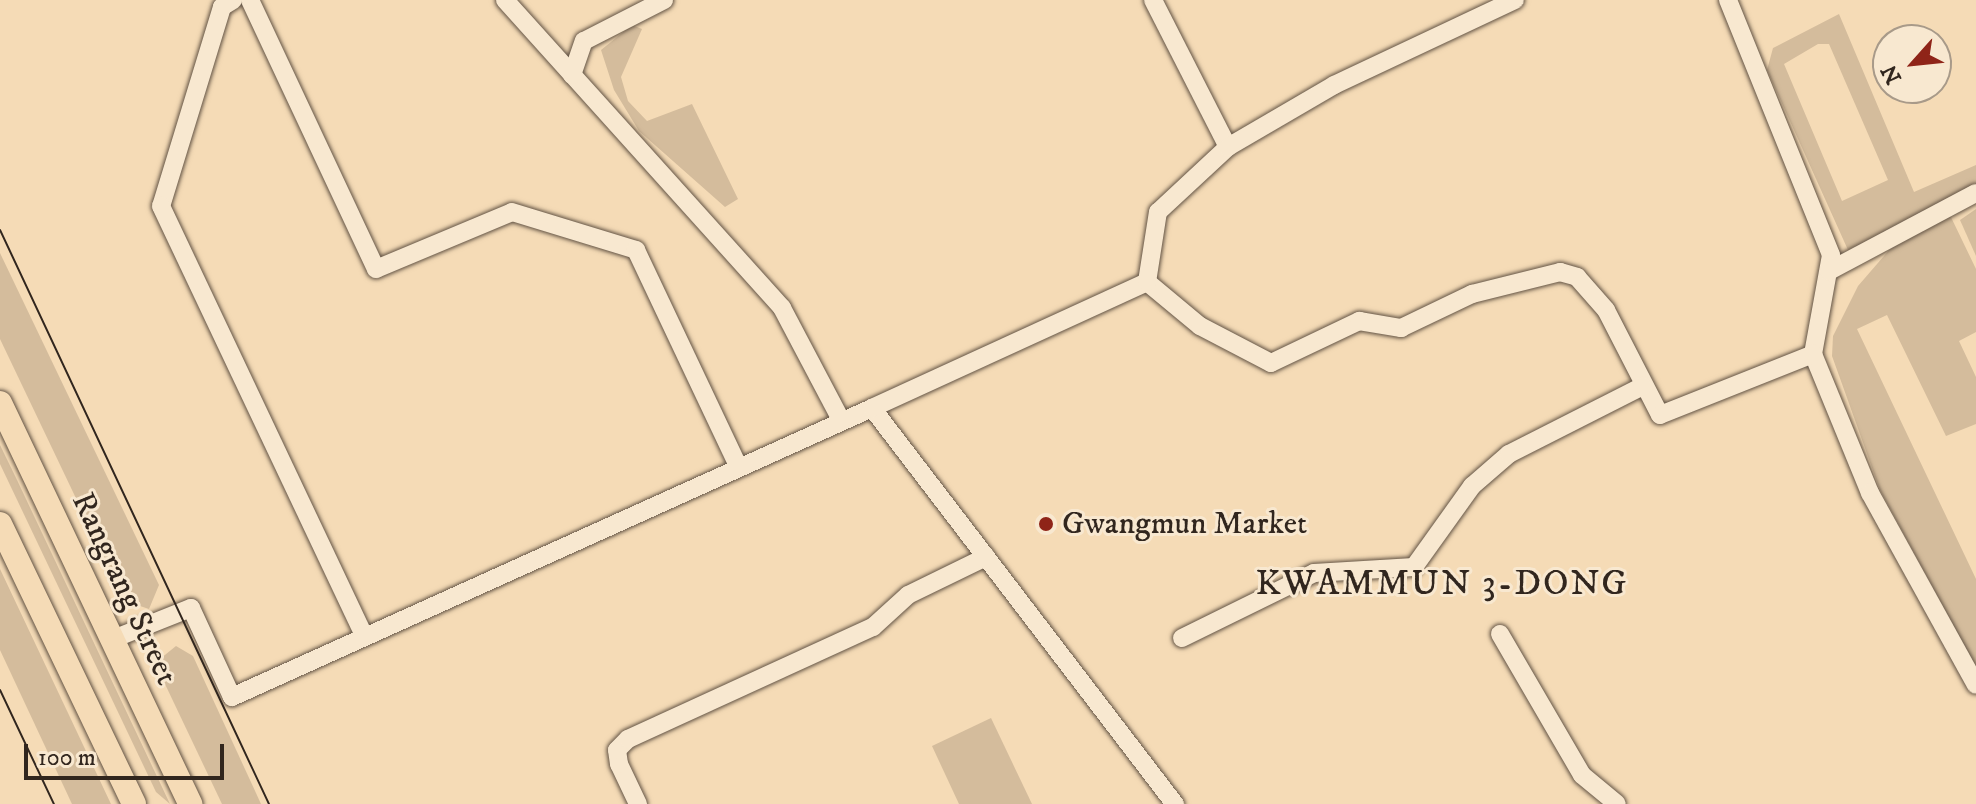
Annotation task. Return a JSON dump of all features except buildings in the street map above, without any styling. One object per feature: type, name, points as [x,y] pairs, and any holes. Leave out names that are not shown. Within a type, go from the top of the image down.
[{"type":"main road","name":"Rangrang Street","points":[[0,403],[190,804]]},
{"type":"main road","points":[[0,524],[134,804]]},
{"type":"street","points":[[233,0],[222,7],[161,206],[364,636]]},
{"type":"street","points":[[250,0],[376,269],[512,212],[636,250],[737,464]]},
{"type":"street","points":[[505,0],[782,308],[840,418]]},
{"type":"street","points":[[572,75],[584,41],[664,0]]},
{"type":"street","points":[[1153,0],[1228,147]]},
{"type":"street","points":[[1147,282],[1158,212],[1228,147],[1334,85],[1515,0]]},
{"type":"street","points":[[1728,0],[1812,196],[1829,271],[1813,354],[1870,493],[1976,685]]},
{"type":"street","points":[[1829,271],[1976,193]]},
{"type":"street","points":[[1147,282],[1200,326],[1271,363],[1359,321],[1401,328],[1472,294],[1560,272],[1577,277],[1606,310],[1660,415],[1813,354]]},
{"type":"street","points":[[113,639],[191,608],[232,697],[737,464],[840,418],[872,408],[1147,282]]},
{"type":"street","points":[[1182,638],[1314,573],[1414,567],[1472,486],[1509,454],[1643,386]]},
{"type":"street","points":[[872,408],[1175,804]]},
{"type":"street","points":[[638,804],[619,764],[617,750],[628,739],[873,627],[908,595],[986,557]]},
{"type":"street","points":[[1500,634],[1582,775],[1617,804]]},
{"type":"shaded area","points":[[1839,14],[1872,92],[1872,104],[1877,104],[1914,192],[1976,165],[1976,190],[1848,250],[1767,70],[1773,48]],"holes":[[[1818,44],[1829,44],[1888,180],[1842,201],[1784,64]]]},
{"type":"shaded area","points":[[632,25],[642,29],[621,77],[628,101],[647,121],[692,104],[738,199],[725,207],[639,131],[614,90],[601,50]]},
{"type":"shaded area","points":[[1976,209],[1976,256],[1960,220]]},
{"type":"shaded area","points":[[1949,213],[1976,269],[1976,332],[1959,341],[1976,377],[1976,424],[1946,436],[1887,315],[1857,329],[1976,579],[1976,667],[1880,490],[1832,356],[1833,336],[1858,286],[1890,249]]},
{"type":"shaded area","points":[[0,253],[159,585],[149,609],[125,601],[0,339]]},
{"type":"shaded area","points":[[0,445],[170,804],[156,792],[0,464]]},
{"type":"shaded area","points":[[0,569],[111,804],[72,804],[0,650]]},
{"type":"shaded area","points":[[176,646],[193,656],[261,804],[222,804],[155,663]]},
{"type":"shaded area","points":[[991,718],[1032,804],[959,804],[932,746]]},
{"type":"tram line","points":[[0,230],[269,804]]},
{"type":"tram line","points":[[0,690],[54,804]]},
{"type":"place","name":"Gwangmun Market","points":[[1046,524]]},
{"type":"district","name":"KWAMMUN 3-DONG","points":[[1442,584]]}]
